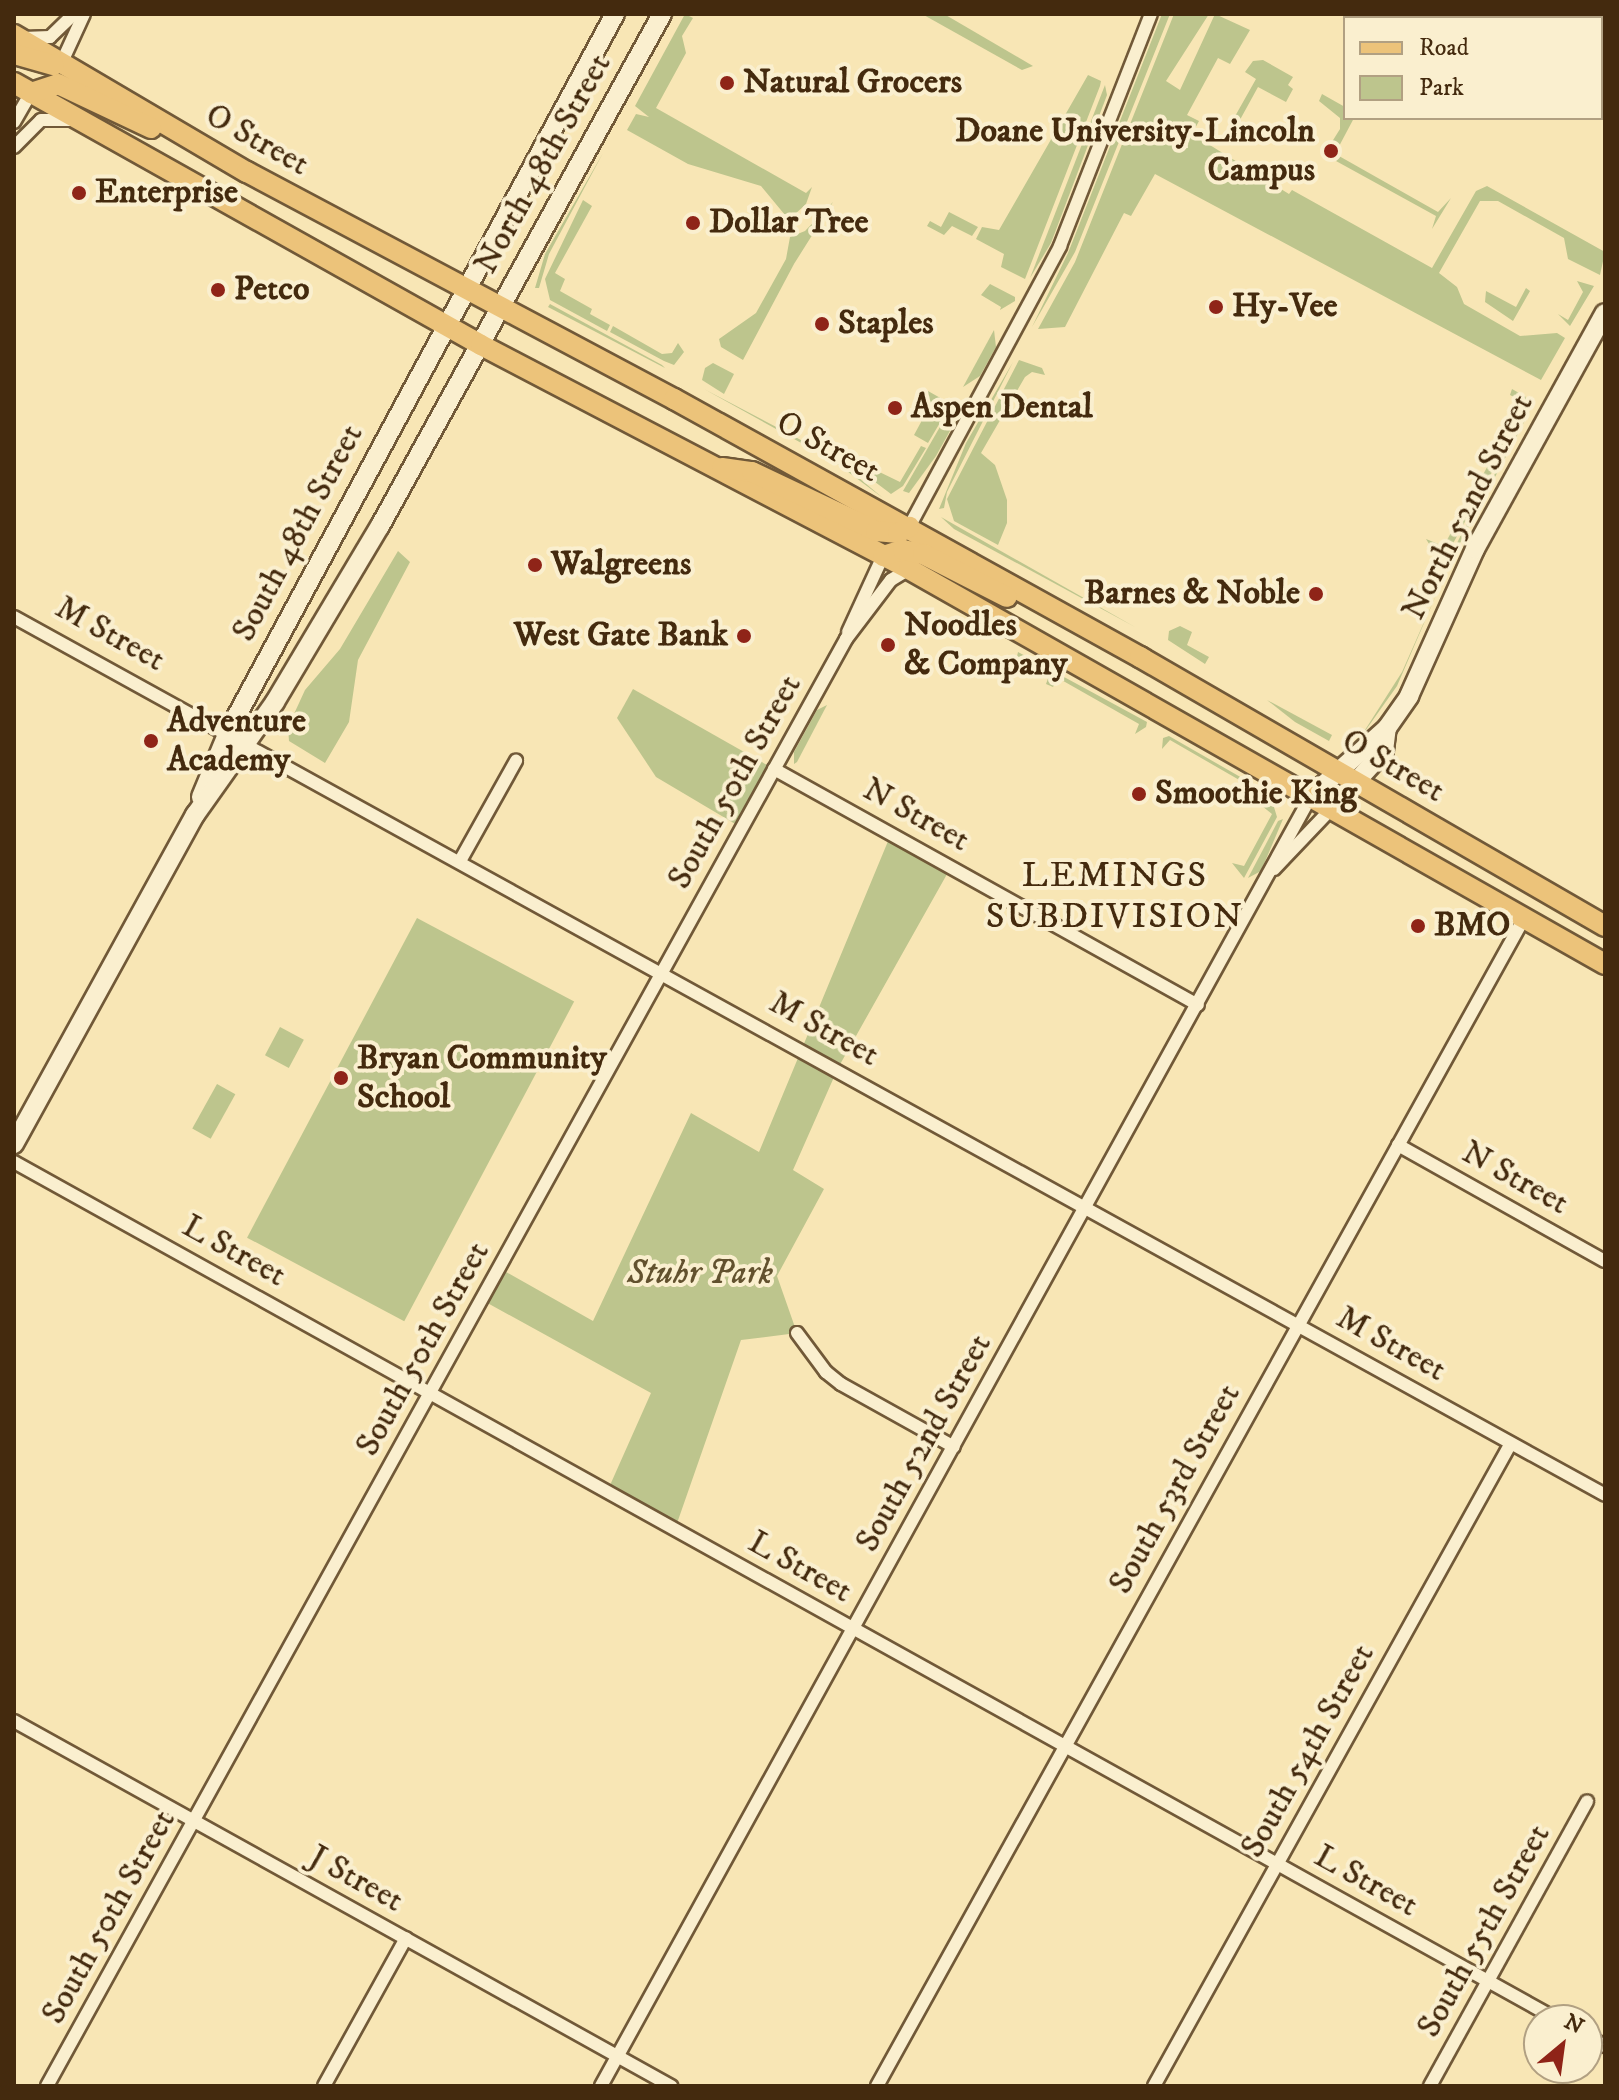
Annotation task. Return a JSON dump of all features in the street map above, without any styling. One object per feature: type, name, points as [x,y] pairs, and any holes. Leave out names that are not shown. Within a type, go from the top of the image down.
[{"type":"main road","name":"North 48th Street","points":[[466,286],[615,14]]},
{"type":"main road","name":"North 48th Street","points":[[481,345],[662,14]]},
{"type":"main road","name":"O Street","points":[[15,42],[61,64],[189,140],[466,286],[909,527],[1605,926]]},
{"type":"main road","points":[[22,88],[58,84],[128,120],[189,140]]},
{"type":"main road","name":"O Street","points":[[22,88],[481,345],[706,466],[909,569],[1605,964]]},
{"type":"main road","name":"South 48th Street","points":[[14,1144],[195,815],[228,732],[466,286]]},
{"type":"main road","name":"North 52nd Street","points":[[1311,796],[1384,751],[1387,728],[1418,680],[1475,549],[1605,313]]},
{"type":"main road","name":"South 48th Street","points":[[195,815],[248,743],[313,640],[481,345]]},
{"type":"main road","points":[[706,466],[752,472],[876,531],[898,533],[909,527]]},
{"type":"main road","points":[[883,556],[903,550],[923,554],[1021,604],[1080,623]]},
{"type":"main road","name":"North 52nd Street","points":[[1332,808],[1348,776]]},
{"type":"street","points":[[15,42],[50,37],[74,14]]},
{"type":"street","points":[[61,64],[84,14]]},
{"type":"street","points":[[909,527],[1060,246],[1151,14]]},
{"type":"street","points":[[14,122],[22,88]]},
{"type":"street","points":[[14,147],[41,120],[79,121]]},
{"type":"street","name":"South 50th Street","points":[[846,639],[856,607],[883,556]]},
{"type":"street","name":"South 50th Street","points":[[47,2086],[846,639],[891,580],[909,569]]},
{"type":"street","name":"M Street","points":[[14,617],[1087,1206],[1605,1495]]},
{"type":"street","points":[[460,861],[516,761]]},
{"type":"street","name":"N Street","points":[[774,769],[1198,1005]]},
{"type":"street","name":"South 52nd Street","points":[[601,2086],[1274,869],[1284,836],[1311,796]]},
{"type":"street","name":"South 52nd Street","points":[[1274,869],[1332,808]]},
{"type":"street","name":"South 53rd Street","points":[[877,2086],[1523,920]]},
{"type":"street","name":"N Street","points":[[1398,1145],[1605,1261]]},
{"type":"street","name":"L Street","points":[[14,1162],[1529,2004]]},
{"type":"street","points":[[797,1333],[841,1384],[954,1447]]},
{"type":"street","name":"South 54th Street","points":[[1154,2086],[1511,1443]]},
{"type":"street","name":"J Street","points":[[14,1721],[671,2086]]},
{"type":"street","name":"South 55th Street","points":[[1430,2086],[1587,1802]]},
{"type":"street","points":[[324,2086],[406,1938]]},
{"type":"green space","points":[[685,14],[693,18],[682,36],[686,53],[656,108],[806,193],[812,187],[806,204],[793,216],[785,215],[761,186],[688,164],[627,130],[636,114],[649,117],[635,106]]},
{"type":"green space","points":[[922,14],[944,14],[1033,66],[1022,70]]},
{"type":"green space","points":[[1162,14],[1170,14],[1075,252],[1032,327],[1068,253]]},
{"type":"green space","points":[[1174,14],[1209,14],[1166,81],[1180,90],[1215,14],[1250,30],[1230,64],[1218,58],[1187,115],[1199,121],[1192,134],[1289,194],[1292,190],[1432,268],[1476,191],[1487,186],[1605,252],[1600,275],[1568,259],[1564,238],[1498,201],[1480,201],[1439,273],[1457,287],[1464,304],[1520,336],[1557,333],[1565,338],[1541,380],[1155,174],[1131,216],[1124,213],[1065,327],[1038,329],[1075,262]]},
{"type":"green space","points":[[1263,60],[1293,77],[1288,85],[1293,89],[1286,102],[1258,87],[1230,138],[1225,134],[1256,79],[1245,72],[1253,61]]},
{"type":"green space","points":[[1088,75],[1101,81],[1100,86],[1025,279],[1001,267],[1004,254],[976,239],[982,227],[999,230]]},
{"type":"green space","points":[[1105,85],[1107,95],[1051,243],[1030,278]]},
{"type":"green space","points":[[1322,94],[1343,106],[1343,120],[1353,120],[1337,150],[1330,145],[1340,129],[1340,118],[1319,101]]},
{"type":"green space","points":[[603,153],[549,254],[539,288],[535,288],[545,254]]},
{"type":"green space","points":[[1339,156],[1438,212],[1451,198],[1432,229],[1436,216],[1336,161]]},
{"type":"green space","points":[[583,200],[592,206],[555,273],[565,279],[560,291],[592,309],[590,314],[610,325],[607,331],[550,300],[545,279]]},
{"type":"green space","points":[[833,202],[794,264],[743,360],[721,347],[719,339],[756,313],[786,259],[790,237],[805,231]]},
{"type":"green space","points":[[949,212],[978,227],[972,236],[952,226],[944,235],[927,226],[930,221],[941,227]]},
{"type":"green space","points":[[1577,281],[1594,286],[1570,326],[1558,314],[1568,320],[1583,292]]},
{"type":"green space","points":[[990,284],[1015,297],[1015,301],[1000,310],[1001,307],[981,295]]},
{"type":"green space","points":[[1526,288],[1530,291],[1513,321],[1485,302],[1486,291],[1516,307]]},
{"type":"green space","points":[[550,304],[662,365],[665,368],[548,307]]},
{"type":"green space","points":[[613,326],[662,354],[672,353],[678,343],[684,352],[674,365],[610,332]]},
{"type":"green space","points":[[994,330],[996,347],[980,376],[963,387]]},
{"type":"green space","points":[[1019,360],[1042,368],[1045,375],[1032,372],[1025,377],[981,453],[995,465],[1007,500],[1007,523],[998,545],[954,521],[947,499]]},
{"type":"green space","points":[[1013,362],[947,492],[944,508],[939,509],[966,443]]},
{"type":"green space","points":[[713,363],[734,374],[724,394],[702,380],[705,368]]},
{"type":"green space","points":[[704,389],[835,458],[883,498],[832,460]]},
{"type":"green space","points":[[1512,389],[1526,397],[1527,408],[1450,549],[1431,547],[1426,539],[1441,545],[1447,540],[1518,411],[1520,400],[1510,395]]},
{"type":"green space","points":[[928,391],[951,404],[928,443],[914,435],[927,411],[939,417],[942,411],[922,401]]},
{"type":"green space","points":[[952,406],[956,420],[936,456],[909,493],[903,491]]},
{"type":"green space","points":[[1531,409],[1459,545],[1452,553],[1465,527]]},
{"type":"green space","points":[[921,446],[926,448],[903,486],[891,494],[830,448],[900,482]]},
{"type":"green space","points":[[941,517],[1135,627],[954,529]]},
{"type":"green space","points":[[398,551],[410,562],[358,660],[349,722],[325,763],[289,741],[288,727],[305,690],[340,649]]},
{"type":"green space","points":[[1440,586],[1397,686],[1358,741],[1402,672]]},
{"type":"green space","points":[[1180,626],[1192,632],[1187,645],[1209,657],[1205,664],[1168,640],[1169,631]]},
{"type":"green space","points":[[1018,652],[1147,722],[1146,727],[1135,734],[1139,724],[1058,678],[1053,687],[1046,684],[1050,673],[1022,658],[1015,665]]},
{"type":"green space","points":[[633,689],[774,769],[742,828],[656,777],[617,718]]},
{"type":"green space","points":[[1267,700],[1332,735],[1329,741],[1295,722]]},
{"type":"green space","points":[[827,705],[794,764],[794,752],[817,710]]},
{"type":"green space","points":[[1169,736],[1270,794],[1277,817],[1244,878],[1232,863],[1244,866],[1272,814],[1262,806],[1267,796],[1170,740],[1162,749],[1163,738]]},
{"type":"green space","points":[[1283,819],[1261,871],[1248,878],[1278,821]]},
{"type":"green space","name":"Stuhr Park","points":[[891,834],[951,867],[838,1068],[793,1170],[824,1189],[777,1276],[797,1333],[741,1340],[675,1529],[607,1492],[651,1393],[482,1300],[499,1268],[593,1321],[691,1113],[759,1152]]},
{"type":"green space","points":[[417,918],[574,1002],[404,1321],[247,1238]]},
{"type":"green space","points":[[280,1027],[304,1040],[289,1068],[265,1055]]},
{"type":"green space","points":[[217,1084],[235,1094],[211,1139],[192,1129]]},
{"type":"place","name":"Natural Grocers","points":[[727,83]]},
{"type":"place","name":"Doane University-Lincoln Campus","points":[[1331,151]]},
{"type":"place","name":"Enterprise","points":[[79,193]]},
{"type":"place","name":"Dollar Tree","points":[[693,223]]},
{"type":"place","name":"Petco","points":[[218,290]]},
{"type":"place","name":"Hy-Vee","points":[[1216,307]]},
{"type":"place","name":"Staples","points":[[822,324]]},
{"type":"place","name":"Aspen Dental","points":[[895,408]]},
{"type":"place","name":"Walgreens","points":[[535,565]]},
{"type":"place","name":"Barnes & Noble","points":[[1316,594]]},
{"type":"place","name":"West Gate Bank","points":[[744,636]]},
{"type":"place","name":"Noodles & Company","points":[[888,645]]},
{"type":"place","name":"Adventure Academy","points":[[151,741]]},
{"type":"place","name":"Smoothie King","points":[[1139,794]]},
{"type":"place","name":"BMO","points":[[1418,926]]},
{"type":"place","name":"Bryan Community School","points":[[341,1078]]},
{"type":"district","name":"LEMINGS SUBDIVISION","points":[[1115,896]]}]
